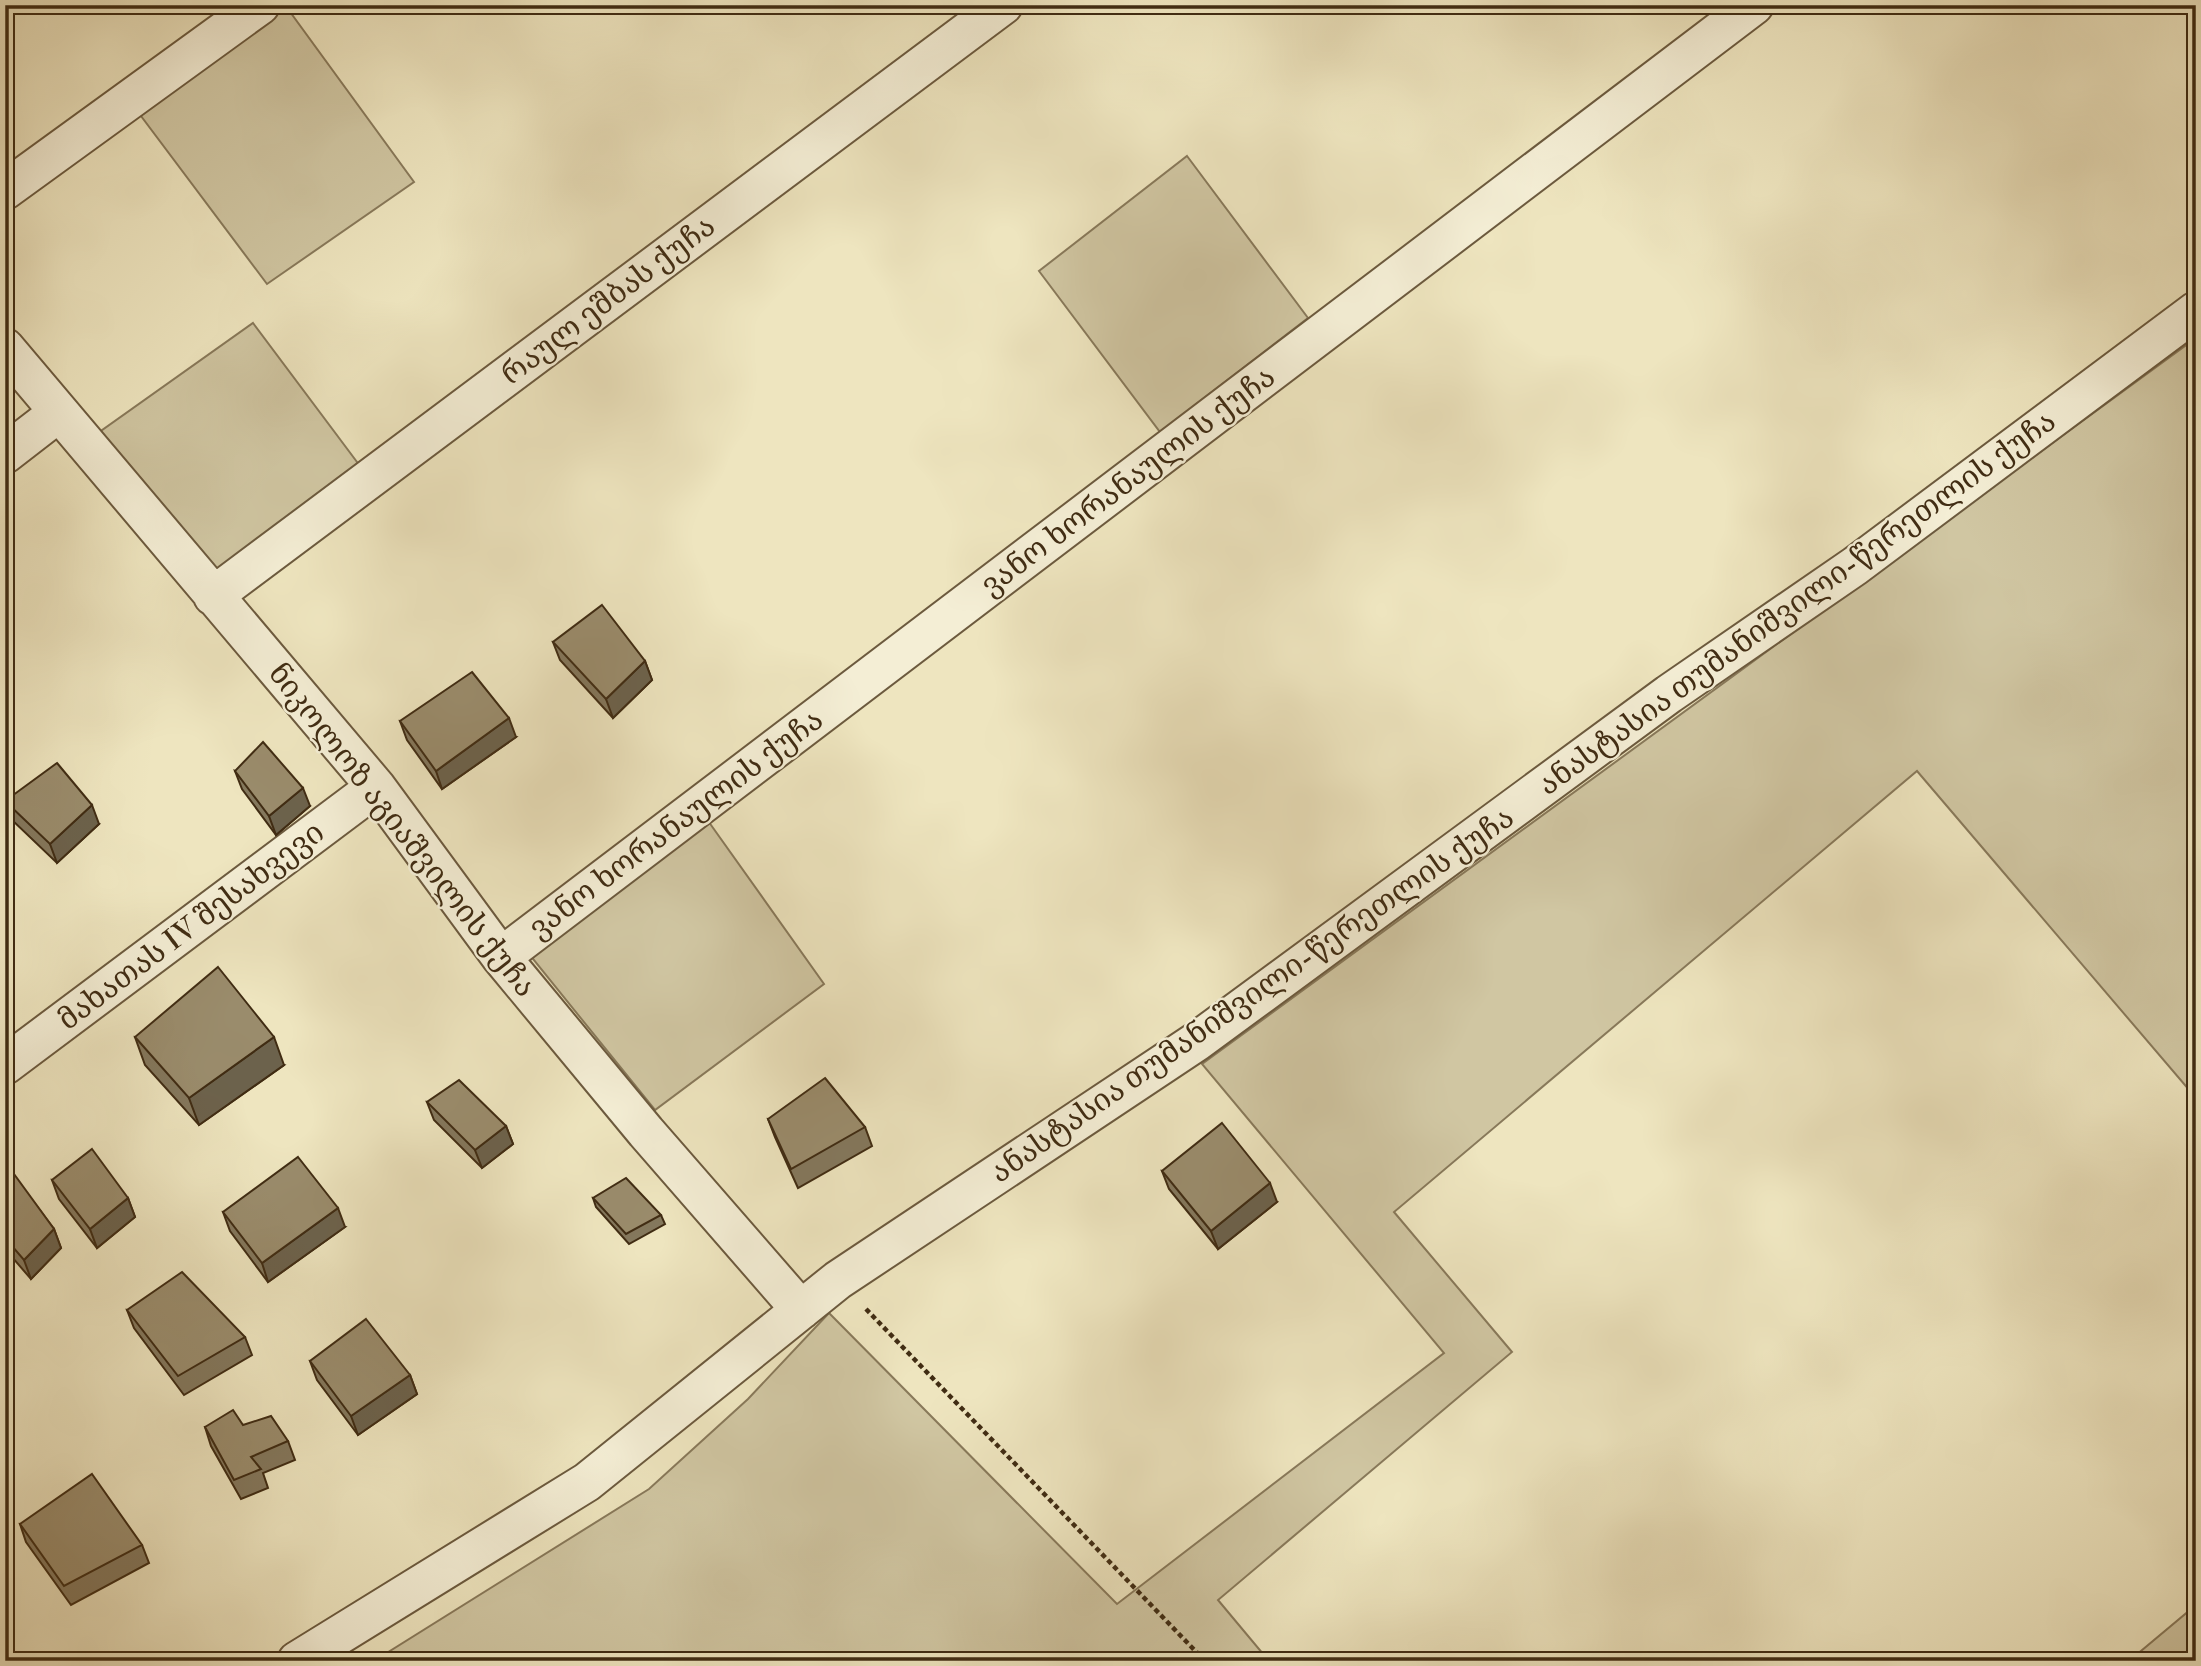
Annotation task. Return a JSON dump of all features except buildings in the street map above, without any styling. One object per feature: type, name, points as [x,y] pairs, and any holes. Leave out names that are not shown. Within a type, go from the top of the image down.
[{"type":"street","points":[[5,190],[260,5]]},
{"type":"street","name":"რაულ ეშბას ქუჩა","points":[[213,596],[1003,5]]},
{"type":"street","name":"ვანო ხორანაულის ქუჩა","points":[[501,957],[1754,5]]},
{"type":"street","name":"ანასტასია თუმანიშვილი-წერეთლის ქუჩა","points":[[297,1661],[587,1482],[838,1280],[1196,1042],[1669,694],[1855,566],[2196,311]]},
{"type":"street","name":"ნიკოლოზ აგიაშვილის ქუჩა","points":[[5,348],[376,787],[501,957],[646,1132],[801,1310]]},
{"type":"street","points":[[5,454],[58,412]]},
{"type":"street","name":"მახათას IV შესახვევი","points":[[5,1065],[376,787]]},
{"type":"path","points":[[838,1280],[1205,1661]]},
{"type":"shaded area","points":[[281,5],[285,5],[414,182],[267,284],[135,108]]},
{"type":"shaded area","points":[[1187,156],[1308,318],[1160,432],[1039,271]]},
{"type":"shaded area","points":[[253,323],[360,466],[211,579],[91,438]]},
{"type":"shaded area","points":[[2196,338],[2196,1098],[1917,771],[1394,1212],[1512,1352],[1218,1600],[1269,1661],[374,1661],[649,1489],[748,1399],[829,1313],[1117,1604],[1444,1353],[1202,1064]]},
{"type":"shaded area","points":[[706,818],[824,984],[655,1110],[529,954]]},
{"type":"shaded area","points":[[2196,1605],[2196,1661],[2129,1661]]}]
